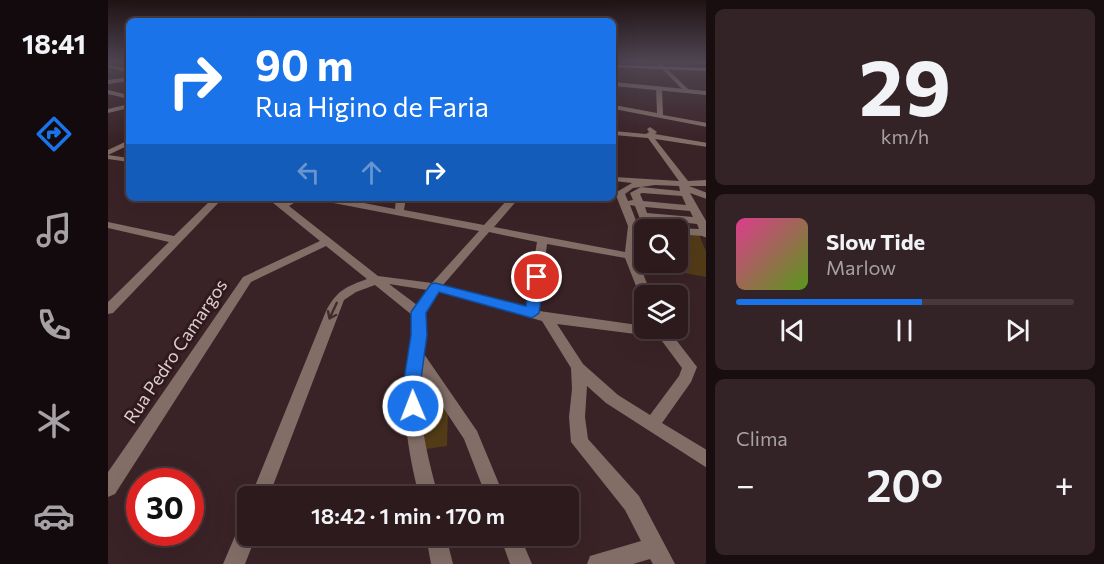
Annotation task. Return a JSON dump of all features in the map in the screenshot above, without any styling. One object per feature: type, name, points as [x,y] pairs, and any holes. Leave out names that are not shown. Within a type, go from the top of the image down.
[{"type":"street","points":[[651,87],[706,93]]},
{"type":"street","points":[[683,87],[687,91]]},
{"type":"street","points":[[659,88],[660,116]]},
{"type":"street","points":[[108,92],[126,96]]},
{"type":"street","points":[[108,111],[126,107]]},
{"type":"street","points":[[616,107],[706,125]]},
{"type":"street","points":[[616,115],[706,125]]},
{"type":"street","points":[[650,132],[705,227]]},
{"type":"street","points":[[616,133],[650,132],[706,145]]},
{"type":"street","points":[[108,153],[126,144]]},
{"type":"street","points":[[108,160],[126,161]]},
{"type":"street","points":[[616,179],[684,188],[706,196]]},
{"type":"street","points":[[642,285],[630,256],[633,226],[620,193],[623,189],[654,183]]},
{"type":"street","points":[[645,219],[635,193],[641,190],[684,188],[706,183]]},
{"type":"street","points":[[108,310],[215,201]]},
{"type":"street","points":[[276,201],[326,242],[379,279],[418,312],[420,322],[412,398],[417,445],[426,486]]},
{"type":"street","points":[[282,206],[291,201]]},
{"type":"street","points":[[338,201],[630,256]]},
{"type":"street","points":[[399,213],[401,201]]},
{"type":"street","points":[[418,312],[435,287],[511,201]]},
{"type":"street","points":[[624,202],[694,208]]},
{"type":"street","points":[[643,215],[674,218],[705,227]]},
{"type":"street","points":[[108,225],[176,240]]},
{"type":"street","points":[[688,230],[705,227]]},
{"type":"street","points":[[543,241],[539,316],[578,368],[612,399],[706,460]]},
{"type":"street","name":"Rua Pedro Camargos","points":[[108,488],[247,280],[326,242]]},
{"type":"street","points":[[264,486],[332,311],[339,298],[352,289],[379,279],[435,287],[539,316],[634,328]]},
{"type":"street","points":[[652,424],[686,378],[690,367],[682,354],[668,339]]},
{"type":"street","points":[[416,354],[471,436],[491,486]]},
{"type":"street","points":[[578,368],[580,389],[577,417],[580,442],[632,503],[659,556],[598,564]]},
{"type":"street","points":[[234,564],[241,546]]},
{"type":"street","points":[[438,546],[442,564]]},
{"type":"street","points":[[514,546],[521,564]]},
{"type":"shaded area","points":[[688,234],[699,235],[706,251],[706,277],[685,273],[688,273]]},
{"type":"shaded area","points":[[414,370],[428,374],[448,411],[447,446],[419,450]]},
{"type":"route","points":[[413,406],[412,386],[420,322],[418,312],[435,287],[532,313],[537,277]]}]
